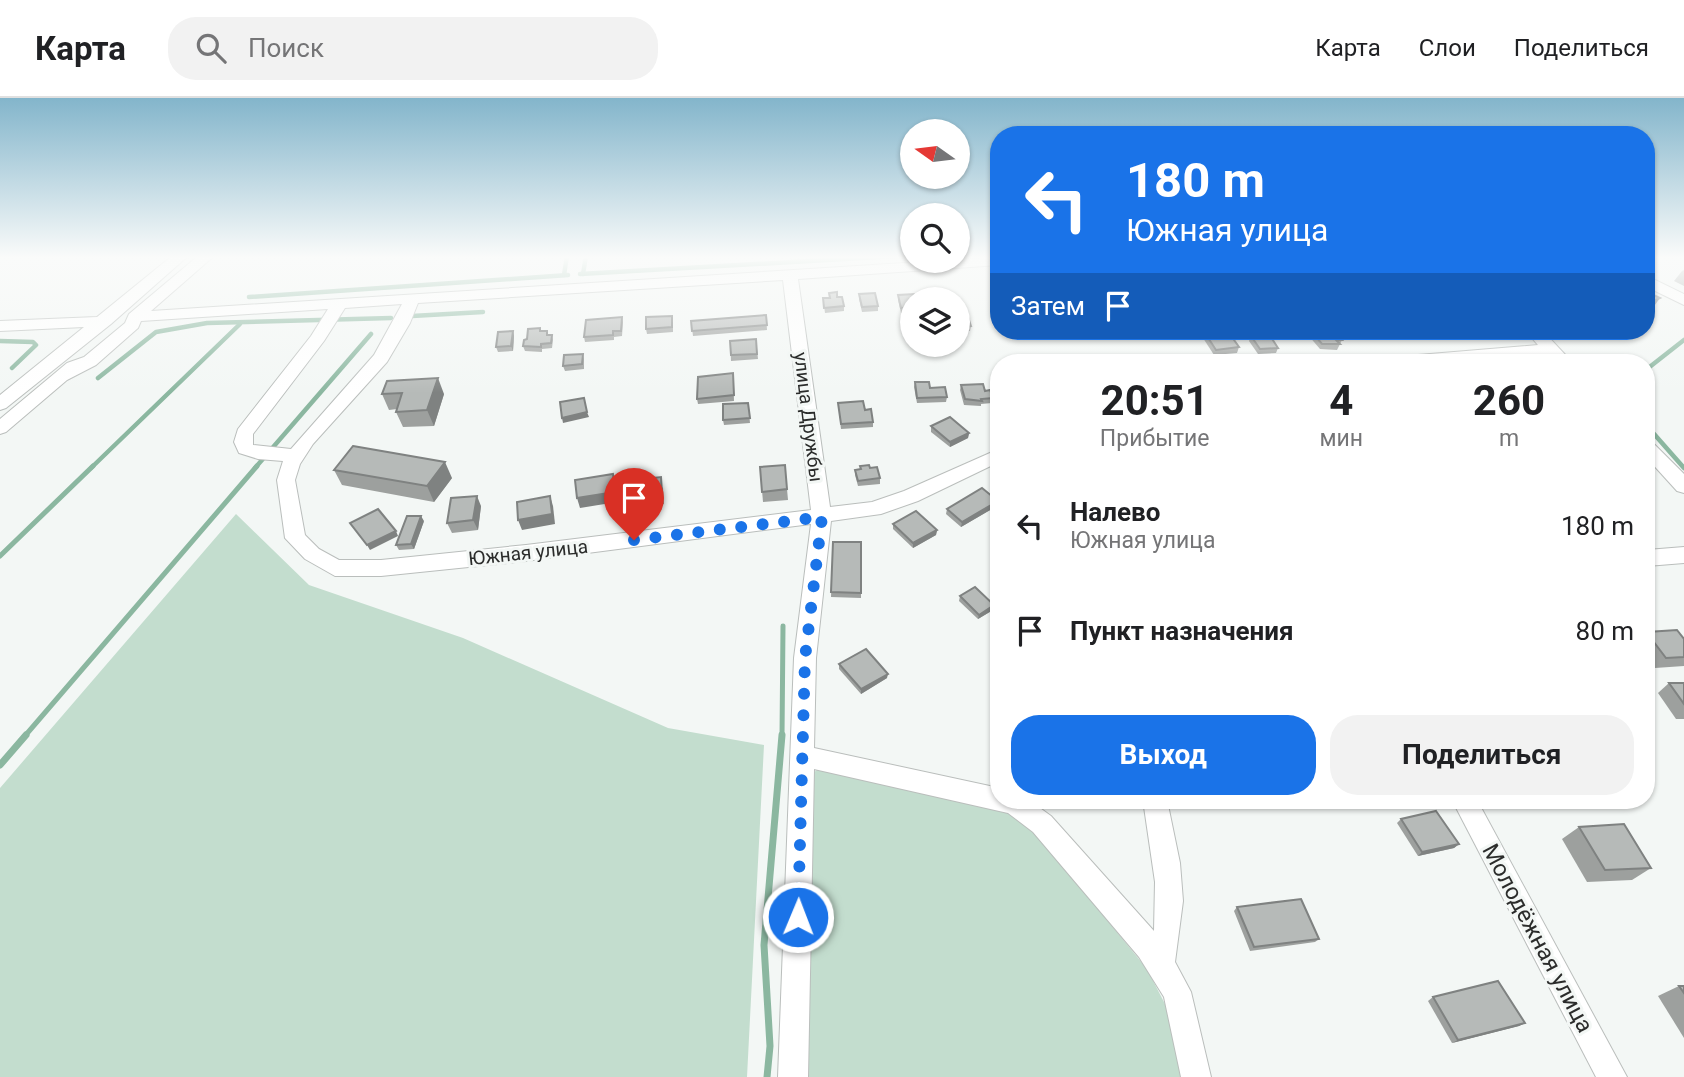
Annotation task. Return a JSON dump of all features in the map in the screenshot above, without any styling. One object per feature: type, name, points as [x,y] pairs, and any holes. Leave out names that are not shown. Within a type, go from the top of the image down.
[{"type":"street","points":[[0,429],[152,302]]},
{"type":"street","points":[[0,326],[102,320],[127,322],[357,302]]},
{"type":"street","points":[[341,303],[318,338],[244,433],[243,442],[246,449],[258,453],[296,456],[387,349],[412,302]]},
{"type":"street","name":"улица Дружбы","points":[[789,302],[822,517],[805,658],[793,1077]]},
{"type":"street","points":[[0,404],[123,303],[127,322]]},
{"type":"street","points":[[1543,340],[1557,354]]},
{"type":"street","points":[[1491,354],[1552,349]]},
{"type":"street","name":"Южная улица","points":[[296,456],[286,480],[295,538],[312,554],[335,568],[381,568],[874,509],[911,496],[990,459]]},
{"type":"street","points":[[1655,460],[1684,486]]},
{"type":"street","points":[[1655,557],[1684,555]]},
{"type":"street","points":[[802,756],[990,797]]},
{"type":"street","points":[[1022,809],[1042,824],[1149,947],[1177,992],[1196,1077]]},
{"type":"street","points":[[1156,809],[1171,893],[1171,920],[1160,965]]},
{"type":"street","name":"Молодёжная улица","points":[[1469,809],[1612,1077]]},
{"type":"green space","points":[[236,514],[309,585],[463,638],[668,728],[764,745],[747,1077],[0,1077],[0,788]]},
{"type":"green space","points":[[817,770],[930,788],[987,804],[990,809],[1000,809],[1012,814],[1032,828],[1147,969],[1166,1006],[1185,1077],[801,1077],[810,775]]},
{"type":"building","points":[[823,302],[843,302],[844,306],[824,308]]},
{"type":"building","points":[[861,302],[877,302],[878,306],[862,307]]},
{"type":"building","points":[[766,315],[767,325],[692,331],[691,321]]},
{"type":"building","points":[[672,316],[672,327],[646,329],[646,317]]},
{"type":"building","points":[[622,317],[621,331],[613,331],[613,335],[584,337],[586,320]]},
{"type":"building","points":[[540,328],[540,331],[547,331],[547,335],[552,335],[551,343],[541,344],[541,347],[523,346],[528,329]]},
{"type":"building","points":[[513,331],[511,346],[496,347],[498,332]]},
{"type":"building","points":[[756,339],[757,354],[731,355],[730,341]]},
{"type":"building","points":[[1210,340],[1234,340],[1239,347],[1216,350]]},
{"type":"building","points":[[1254,340],[1273,340],[1278,348],[1260,349]]},
{"type":"building","points":[[1319,340],[1336,340],[1340,344],[1322,344]]},
{"type":"building","points":[[583,354],[582,364],[563,366],[564,355]]},
{"type":"building","points":[[733,373],[734,395],[697,399],[698,377]]},
{"type":"building","points":[[438,378],[427,410],[396,412],[402,393],[382,394],[387,381]]},
{"type":"building","points":[[915,382],[929,382],[930,388],[945,387],[947,397],[917,398]]},
{"type":"building","points":[[983,384],[985,391],[990,390],[990,398],[981,399],[982,401],[965,399],[961,385]]},
{"type":"building","points":[[584,398],[587,412],[562,418],[560,402]]},
{"type":"building","points":[[863,401],[865,410],[871,409],[873,422],[841,424],[838,403]]},
{"type":"building","points":[[748,403],[750,418],[723,420],[723,404]]},
{"type":"building","points":[[950,417],[969,433],[950,442],[931,426]]},
{"type":"building","points":[[353,446],[445,462],[427,486],[334,470]]},
{"type":"building","points":[[785,465],[787,489],[762,492],[760,467]]},
{"type":"building","points":[[869,465],[870,468],[877,467],[880,478],[858,481],[855,470]]},
{"type":"building","points":[[613,474],[615,492],[577,498],[575,480]]},
{"type":"building","points":[[661,477],[662,493],[654,495],[654,498],[635,500],[634,478]]},
{"type":"building","points":[[982,488],[990,494],[990,506],[962,522],[947,509]]},
{"type":"building","points":[[477,496],[473,520],[447,523],[451,498]]},
{"type":"building","points":[[550,496],[552,514],[518,520],[517,502]]},
{"type":"building","points":[[378,509],[396,531],[367,545],[350,523]]},
{"type":"building","points":[[916,511],[937,530],[913,543],[893,524]]},
{"type":"building","points":[[407,516],[421,516],[411,544],[396,545]]},
{"type":"building","points":[[833,542],[861,542],[861,593],[831,592]]},
{"type":"building","points":[[975,587],[990,601],[990,608],[979,615],[960,596]]},
{"type":"building","points":[[1677,630],[1684,639],[1684,657],[1666,658],[1655,644],[1655,631]]},
{"type":"building","points":[[866,649],[888,674],[861,689],[839,664]]},
{"type":"building","points":[[1669,683],[1684,683],[1684,704]]},
{"type":"building","points":[[1436,811],[1459,844],[1422,852],[1401,819]]},
{"type":"building","points":[[1624,824],[1651,868],[1605,870],[1579,827]]},
{"type":"building","points":[[1301,899],[1319,939],[1254,947],[1237,907]]},
{"type":"building","points":[[1498,981],[1525,1023],[1458,1040],[1433,997]]},
{"type":"waterway","points":[[412,316],[483,312]]},
{"type":"waterway","points":[[98,378],[156,332],[207,323],[391,318]]},
{"type":"waterway","points":[[91,468],[240,324]]},
{"type":"waterway","points":[[255,468],[371,334]]},
{"type":"waterway","points":[[1655,363],[1684,340]]},
{"type":"waterway","points":[[0,341],[33,342],[36,345],[12,368]]},
{"type":"waterway","points":[[1655,435],[1684,468]]},
{"type":"waterway","points":[[0,556],[93,466]]},
{"type":"waterway","points":[[24,737],[257,466]]},
{"type":"waterway","points":[[782,737],[783,626]]},
{"type":"waterway","points":[[0,765],[26,735]]},
{"type":"waterway","points":[[767,1077],[770,1046],[764,945],[782,735]]},
{"type":"route","points":[[634,540],[822,517],[805,658],[798,917]]}]
